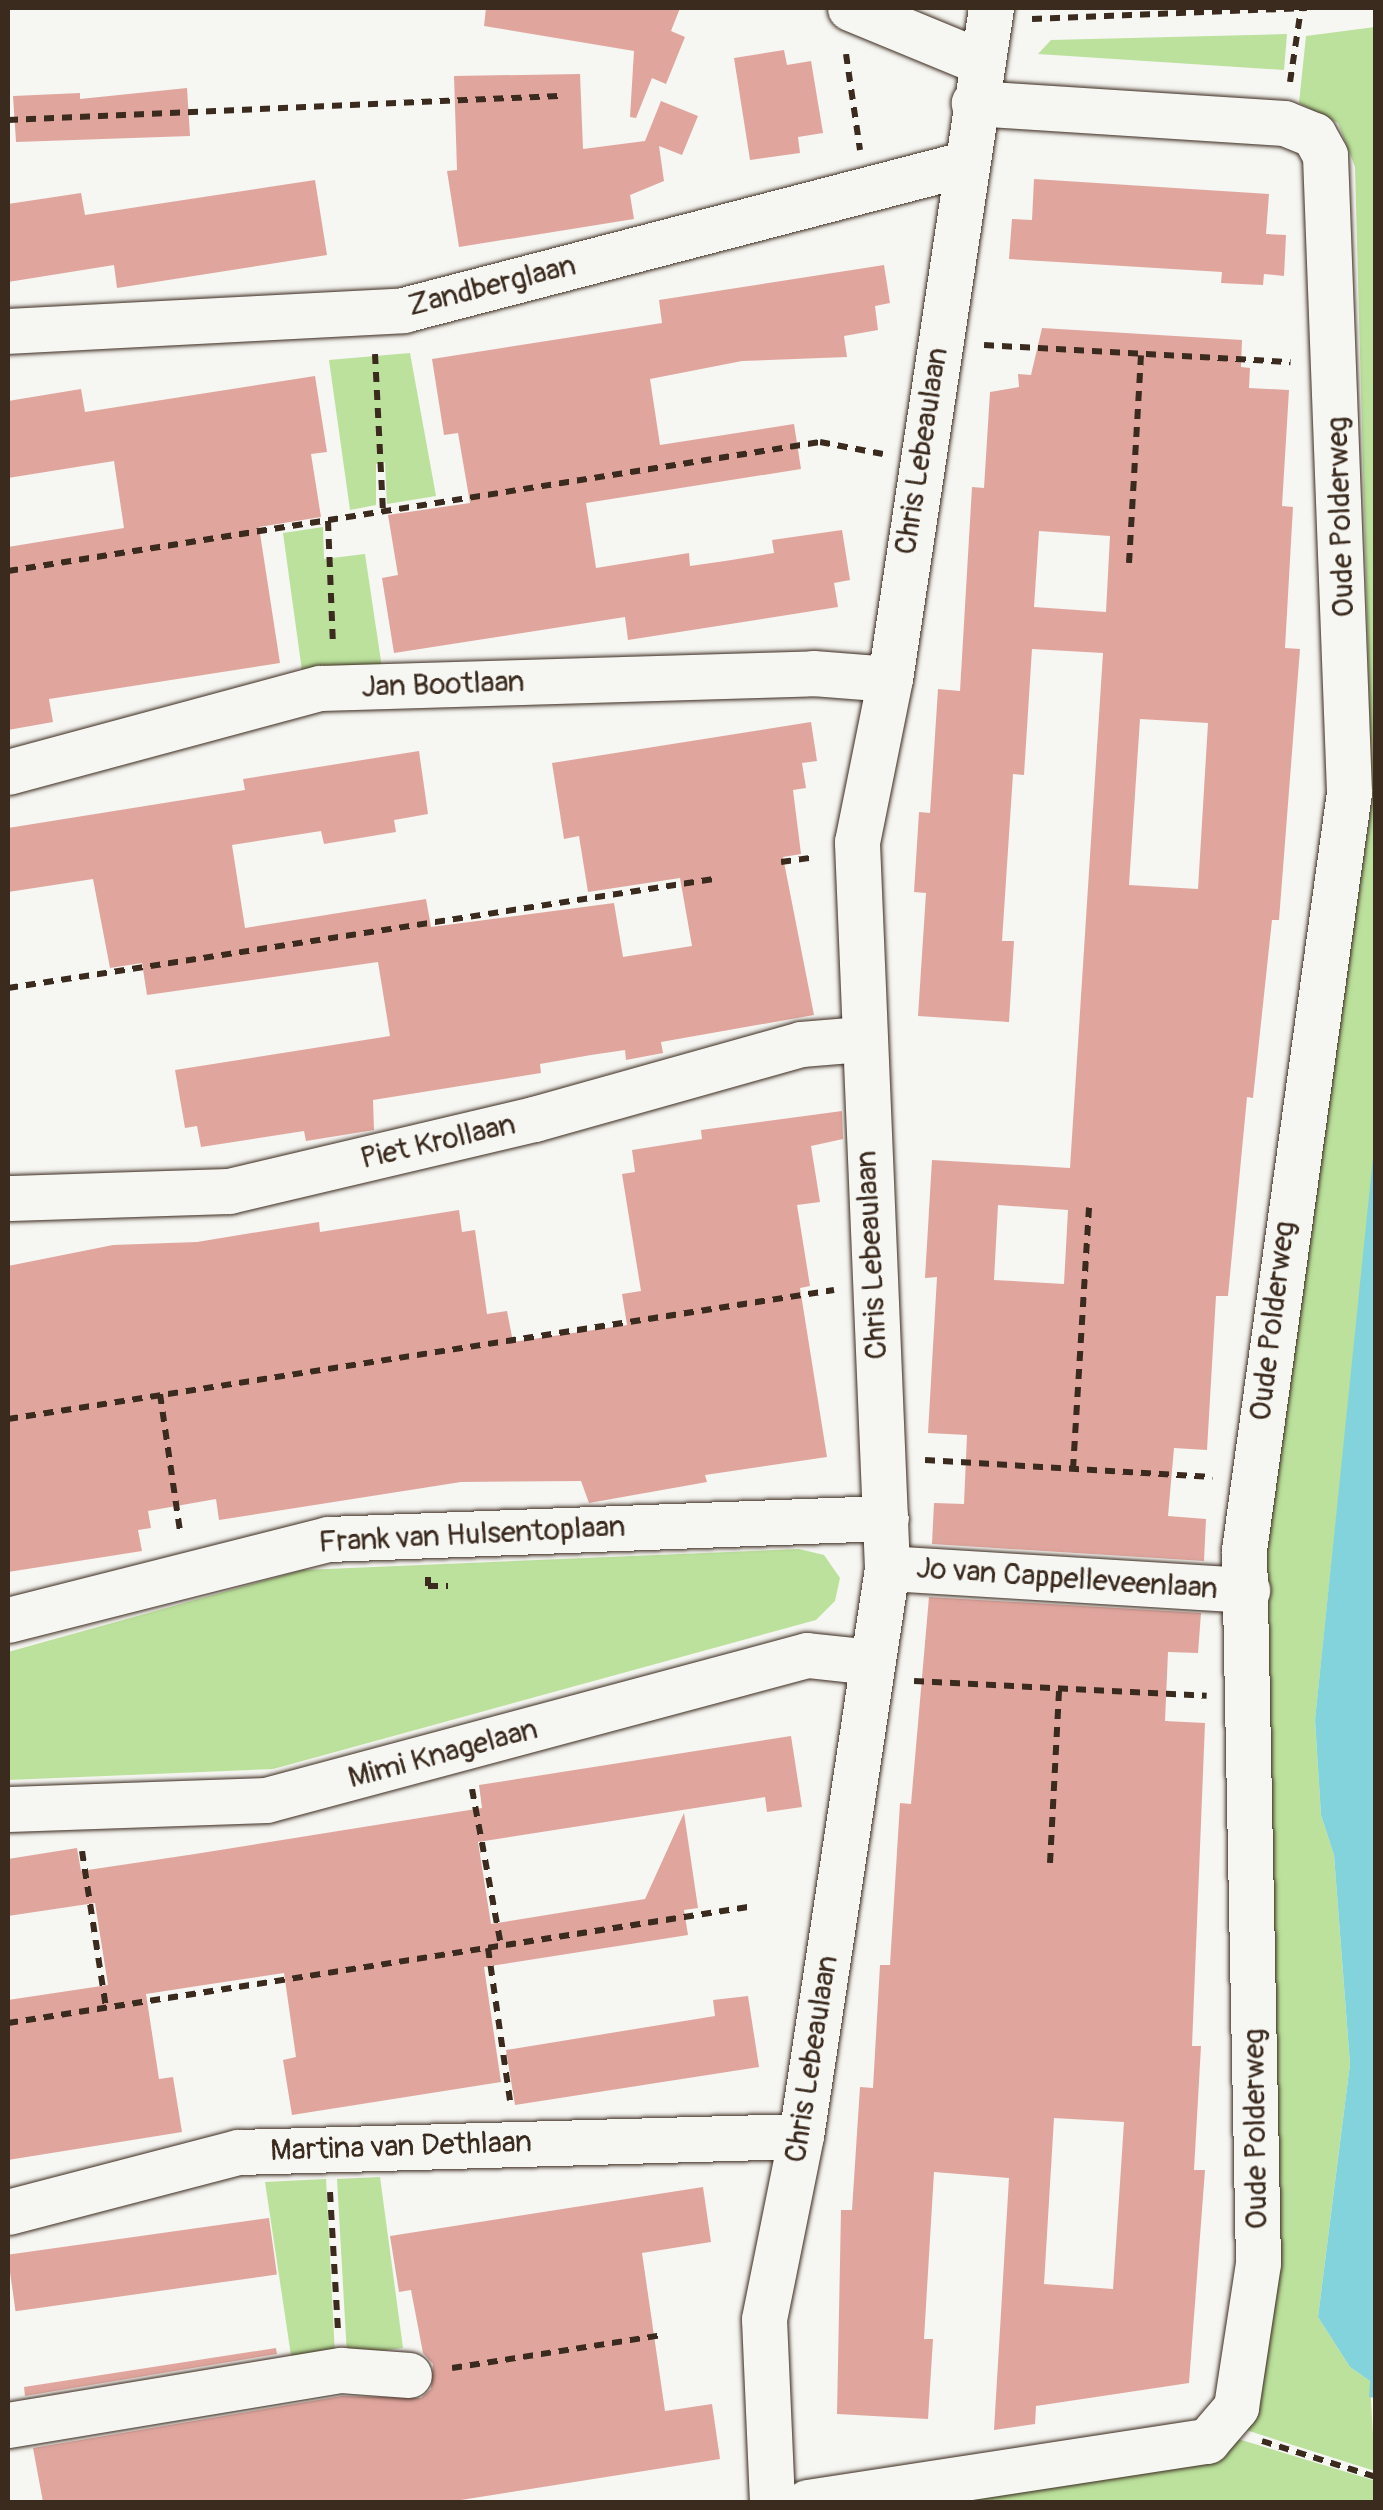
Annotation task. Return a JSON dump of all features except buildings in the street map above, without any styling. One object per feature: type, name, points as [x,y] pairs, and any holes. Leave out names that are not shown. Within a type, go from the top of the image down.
[{"type":"street","points":[[847,25],[984,48],[1284,123]]},
{"type":"street","name":"Chris Lebeaulaan","points":[[772,2502],[764,2320],[801,2136],[887,1568],[862,1038],[857,842],[890,678],[918,460],[984,48]]},
{"type":"street","name":"Oude Polderweg","points":[[1226,2420],[1247,2354],[1258,2263],[1247,1590],[1253,1480],[1349,792],[1337,364],[1325,155],[1314,135],[1284,123]]},
{"type":"street","name":"Zandberglaan","points":[[8,331],[373,315],[964,164]]},
{"type":"street","name":"Jan Bootlaan","points":[[8,772],[335,688],[813,673],[890,678]]},
{"type":"street","name":"Piet Krollaan","points":[[8,1198],[230,1190],[534,1119],[801,1044],[862,1038]]},
{"type":"street","name":"Frank van Hulsentoplaan","points":[[8,1620],[186,1570],[328,1538],[886,1518]]},
{"type":"street","name":"Jo van Cappelleveenlaan","points":[[887,1568],[1247,1590]]},
{"type":"street","name":"Mimi Knagelaan","points":[[8,1809],[266,1800],[806,1655],[870,1670]]},
{"type":"street","name":"Martina van Dethlaan","points":[[8,2212],[238,2152],[801,2136]]},
{"type":"street","points":[[8,2425],[341,2370],[408,2375]]},
{"type":"street","points":[[808,2502],[1206,2441],[1226,2420]]},
{"type":"path","points":[[984,48],[1054,11],[1304,8],[1284,123]]},
{"type":"path","points":[[847,25],[866,186]]},
{"type":"path","points":[[8,120],[558,96]]},
{"type":"path","points":[[373,315],[383,512]]},
{"type":"path","points":[[938,342],[1337,364]]},
{"type":"path","points":[[1129,563],[1142,355]]},
{"type":"path","points":[[8,570],[820,442],[918,460]]},
{"type":"path","points":[[328,521],[335,688]]},
{"type":"path","points":[[8,988],[714,879]]},
{"type":"path","points":[[1073,1469],[1090,1206]]},
{"type":"path","points":[[8,1419],[875,1284]]},
{"type":"path","points":[[160,1394],[186,1570]]},
{"type":"path","points":[[881,1458],[1253,1480]]},
{"type":"path","points":[[870,1670],[1059,1689],[1248,1698]]},
{"type":"path","points":[[1050,1863],[1059,1689]]},
{"type":"path","points":[[465,1748],[501,1945]]},
{"type":"path","points":[[76,1806],[106,2008]]},
{"type":"path","points":[[8,2023],[748,1907]]},
{"type":"path","points":[[488,1948],[516,2143]]},
{"type":"path","points":[[328,2150],[341,2370]]},
{"type":"path","points":[[408,2375],[663,2335]]},
{"type":"path","points":[[1226,2420],[1242,2434],[1376,2477]]},
{"type":"green space","points":[[1375,27],[1376,1138],[1315,1720],[1321,1815],[1334,1855],[1350,2064],[1318,2317],[1350,2367],[1370,2381],[1375,2471],[1246,2430],[1281,2260],[1261,1542],[1372,800],[1355,167],[1338,123],[1299,103],[1306,36]]},
{"type":"green space","points":[[1287,34],[1284,70],[1038,54],[1051,40]]},
{"type":"green space","points":[[410,353],[436,496],[387,504],[385,462],[376,464],[376,505],[350,510],[329,360]]},
{"type":"green space","points":[[323,527],[324,559],[365,554],[382,668],[302,671],[283,533]]},
{"type":"green space","points":[[799,1549],[824,1555],[840,1578],[835,1601],[816,1620],[273,1769],[8,1780],[8,1652],[303,1570]]},
{"type":"green space","points":[[380,2177],[403,2348],[347,2355],[337,2179]]},
{"type":"green space","points":[[326,2179],[335,2355],[292,2362],[265,2182]]},
{"type":"green space","points":[[1238,2439],[1376,2481],[1375,2502],[910,2502]]},
{"type":"water","points":[[1375,1138],[1375,2398],[1369,2397],[1370,2381],[1350,2367],[1318,2317],[1350,2064],[1334,1855],[1321,1815],[1315,1720]]}]
